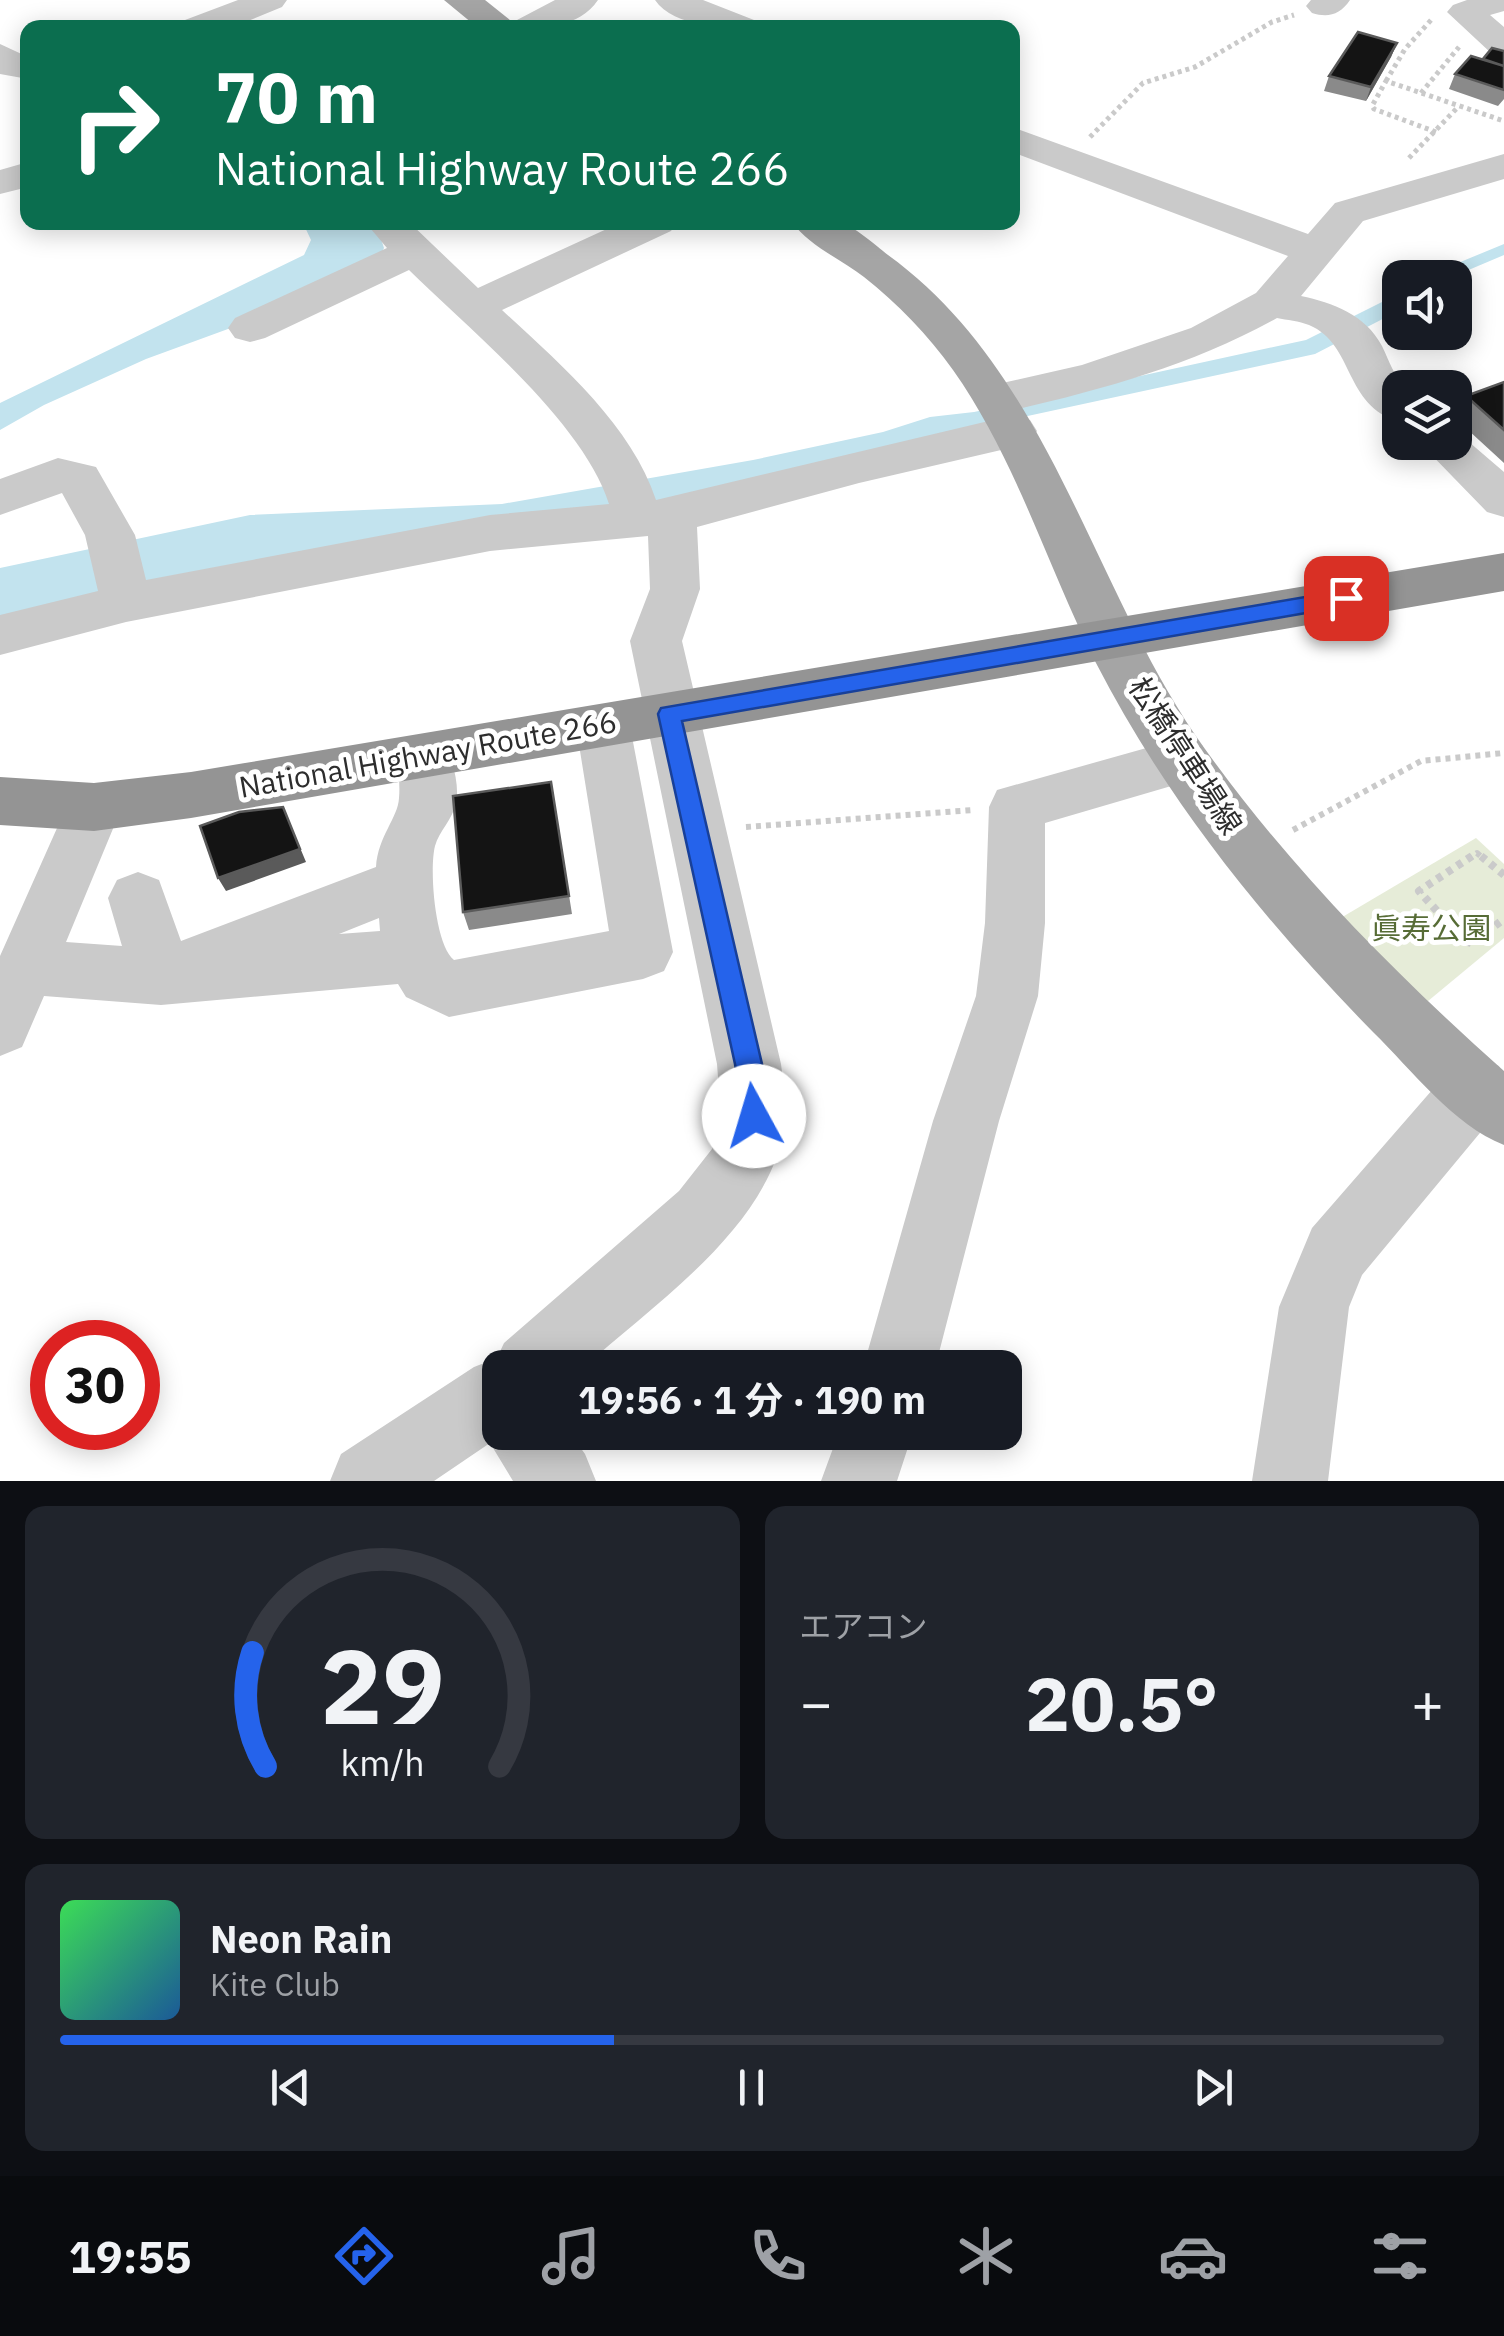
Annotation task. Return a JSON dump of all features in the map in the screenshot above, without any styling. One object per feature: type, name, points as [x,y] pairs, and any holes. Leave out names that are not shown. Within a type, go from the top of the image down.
[{"type":"highway","name":"National Highway Route 266","points":[[0,801],[94,807],[424,758],[1504,572]]},
{"type":"main road","points":[[461,0],[491,20]]},
{"type":"main road","name":"松橋停車場線","points":[[824,230],[863,255],[914,297],[942,326],[1005,414],[1110,637],[1182,761],[1250,854],[1354,973],[1490,1101]]},
{"type":"street","points":[[219,20],[270,0]]},
{"type":"street","points":[[545,20],[581,0]]},
{"type":"street","points":[[672,0],[721,20]]},
{"type":"street","points":[[1494,1],[1465,12],[1504,45]]},
{"type":"street","points":[[1020,141],[1314,251]]},
{"type":"street","points":[[0,635],[126,599],[859,466],[1207,338],[1271,303],[1349,212],[1504,166]]},
{"type":"street","points":[[472,308],[640,230]]},
{"type":"street","points":[[250,328],[399,238],[595,434],[642,504],[675,589],[656,641],[748,1064],[754,1116],[741,1165],[703,1215],[561,1350]]},
{"type":"street","points":[[1271,303],[1343,330],[1382,390]]},
{"type":"street","points":[[1461,460],[1504,500]]},
{"type":"street","points":[[0,498],[58,475],[79,479],[110,534],[126,599]]},
{"type":"street","points":[[424,758],[428,803],[406,845],[404,882],[413,955],[428,977],[450,989],[644,952],[603,726]]},
{"type":"street","points":[[903,1350],[966,1121],[1007,996],[1014,923],[1017,807],[1182,761]]},
{"type":"street","points":[[0,1027],[94,807]]},
{"type":"street","points":[[162,978],[404,882]]},
{"type":"street","points":[[138,898],[162,978]]},
{"type":"street","points":[[26,967],[162,978],[413,955]]},
{"type":"street","points":[[1290,1481],[1314,1307],[1336,1252],[1490,1101]]},
{"type":"street","points":[[368,1481],[482,1414]]},
{"type":"street","points":[[540,1450],[558,1481]]},
{"type":"street","points":[[859,1481],[870,1450]]},
{"type":"path","points":[[1068,159],[1144,83],[1195,67],[1272,22],[1328,3]]},
{"type":"path","points":[[1433,18],[1405,49],[1372,106],[1436,132]]},
{"type":"path","points":[[1421,93],[1462,44]]},
{"type":"path","points":[[1386,82],[1504,121]]},
{"type":"path","points":[[1418,151],[1459,106]]},
{"type":"path","points":[[1250,854],[1421,761],[1504,753]]},
{"type":"path","points":[[695,831],[1017,807]]},
{"type":"path","points":[[1504,875],[1477,854],[1422,887],[1420,897],[1464,941],[1472,943],[1504,919]]},
{"type":"path","points":[[1424,928],[1440,918]]},
{"type":"green space","name":"眞寿公園","points":[[1476,838],[1504,864],[1504,938],[1422,1006],[1339,919]]},
{"type":"water","points":[[306,230],[374,230],[384,248],[378,260],[266,315],[146,359],[44,405],[0,430],[0,403],[304,255],[311,240]]},
{"type":"water","points":[[1504,244],[1504,255],[1472,269],[1472,260],[1465,260]]},
{"type":"water","points":[[1382,302],[1382,319],[1315,354],[976,427],[756,484],[0,624],[0,568],[250,515],[502,504],[753,460],[883,432],[930,417],[974,412],[1306,340]]},
{"type":"building","points":[[1358,32],[1397,43],[1371,87],[1329,76]]},
{"type":"building","points":[[1492,48],[1504,51],[1504,66],[1483,59]]},
{"type":"building","points":[[1471,56],[1504,66],[1504,90],[1455,74]]},
{"type":"building","points":[[1504,382],[1504,430],[1472,401],[1472,394]]},
{"type":"building","points":[[551,782],[569,896],[463,912],[453,796]]},
{"type":"building","points":[[283,807],[300,849],[218,878],[200,826],[239,812]]},
{"type":"route","points":[[754,1116],[748,1064],[669,714],[1346,598]]}]
